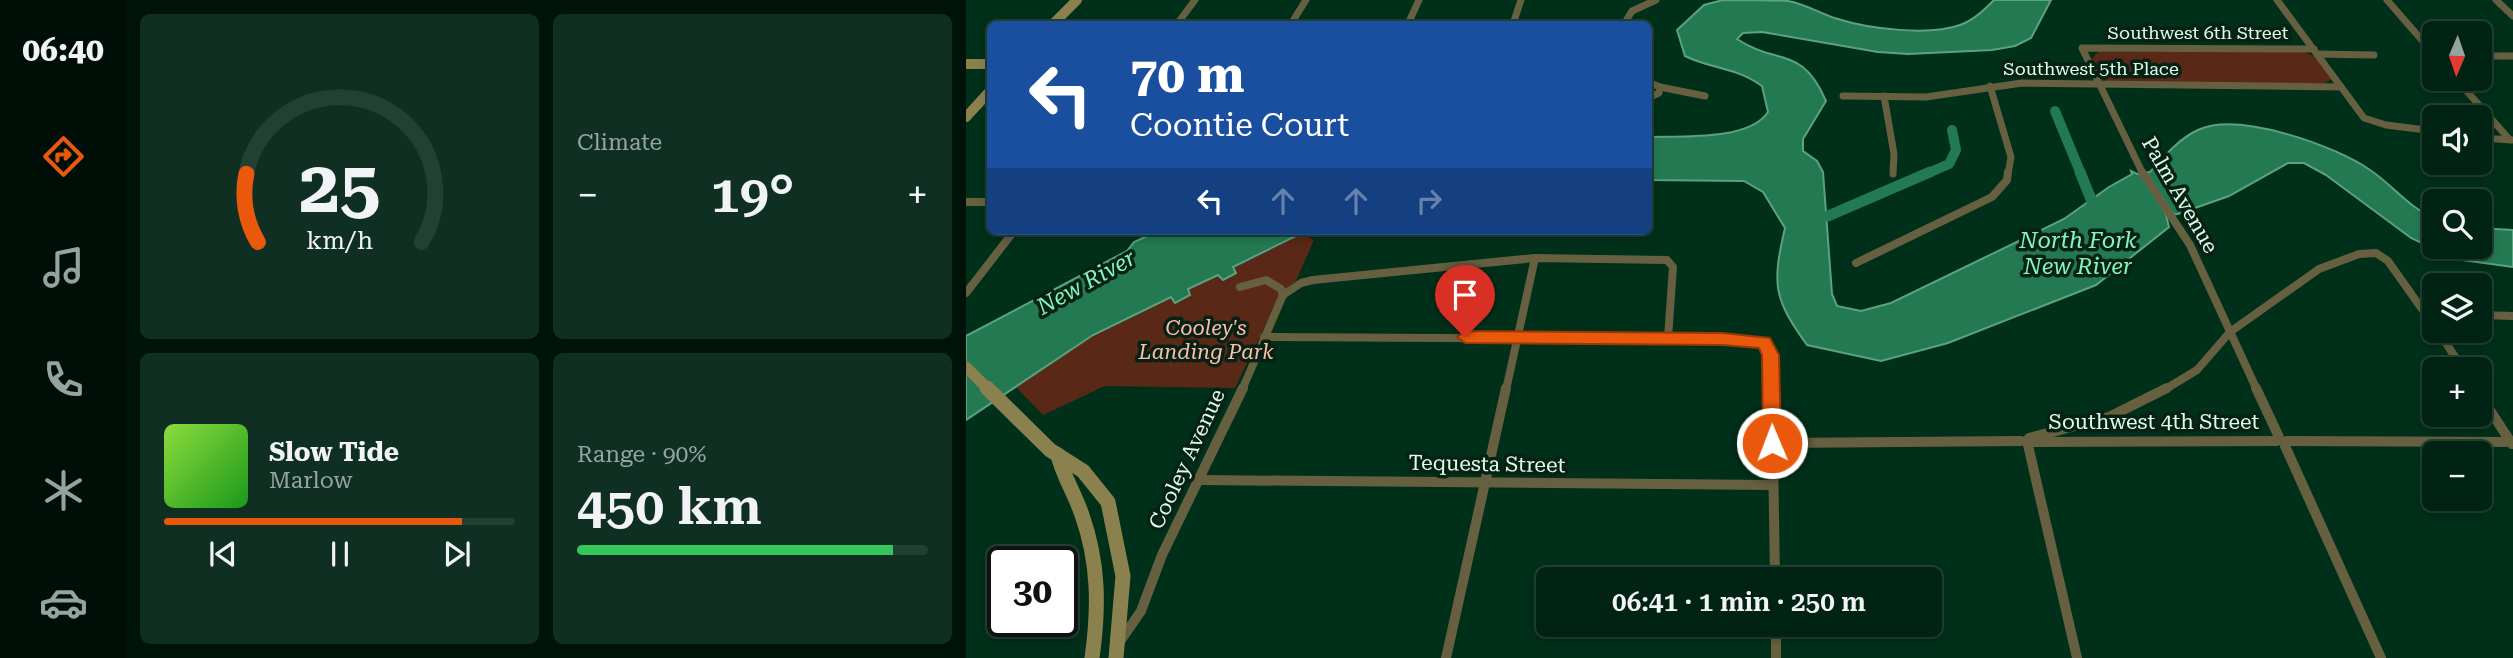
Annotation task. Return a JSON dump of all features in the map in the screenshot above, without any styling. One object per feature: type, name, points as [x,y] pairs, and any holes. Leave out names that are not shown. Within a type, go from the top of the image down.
[{"type":"main road","points":[[1056,21],[1077,0]]},
{"type":"main road","points":[[966,64],[987,64]]},
{"type":"main road","points":[[966,117],[987,94]]},
{"type":"main road","points":[[966,367],[1054,452],[1083,471],[1108,502],[1123,576],[1117,651]]},
{"type":"main road","points":[[1054,452],[1061,474],[1082,512],[1095,557],[1100,607],[1092,658]]},
{"type":"street","points":[[1179,21],[1195,0]]},
{"type":"street","points":[[1293,21],[1306,0]]},
{"type":"street","points":[[1409,21],[1419,0]]},
{"type":"street","points":[[1514,21],[1521,0]]},
{"type":"street","points":[[1625,21],[1636,6],[1656,0]]},
{"type":"street","points":[[2277,0],[2364,118],[2373,122],[2422,129]]},
{"type":"street","points":[[2387,0],[2422,40]]},
{"type":"street","points":[[2496,0],[2513,16]]},
{"type":"street","name":"Southwest 6th Street","points":[[2082,48],[2374,55]]},
{"type":"street","name":"Palm Avenue","points":[[2082,48],[2143,172],[2190,245],[2381,658]]},
{"type":"street","points":[[2492,56],[2513,56]]},
{"type":"street","name":"Southwest 5th Place","points":[[1843,96],[1926,97],[2022,83],[2341,87]]},
{"type":"street","points":[[1652,84],[1705,96]]},
{"type":"street","points":[[1856,263],[1992,197],[2007,180],[2011,157],[1990,86]]},
{"type":"street","points":[[1652,96],[1659,93],[1660,87]]},
{"type":"street","points":[[2467,91],[2512,140]]},
{"type":"street","points":[[1884,96],[1894,154],[1893,174]]},
{"type":"street","points":[[2492,139],[2512,140]]},
{"type":"street","points":[[966,202],[987,202]]},
{"type":"street","points":[[966,293],[1011,235]]},
{"type":"street","points":[[1772,443],[2027,441],[2109,417],[2146,400],[2197,370],[2230,332],[2319,269],[2359,254],[2376,253],[2388,261],[2422,304]]},
{"type":"street","points":[[1446,658],[1535,258]]},
{"type":"street","points":[[1240,286],[1266,280],[1281,289],[1283,295],[1301,283],[1409,269],[1535,258],[1667,260],[1673,267],[1668,338]]},
{"type":"street","name":"Cooley Avenue","points":[[1117,651],[1141,611],[1162,555],[1200,480],[1283,295]]},
{"type":"street","points":[[2492,315],[2513,316]]},
{"type":"street","points":[[1264,337],[1668,338],[1764,342],[1771,355],[1775,567]]},
{"type":"street","points":[[2492,413],[2512,443]]},
{"type":"street","points":[[2027,441],[2077,658]]},
{"type":"street","name":"Southwest 4th Street","points":[[2027,441],[2282,442]]},
{"type":"street","points":[[2282,442],[2512,443]]},
{"type":"street","name":"Tequesta Street","points":[[1200,480],[1773,485]]},
{"type":"street","points":[[1776,637],[1776,658]]},
{"type":"green space","points":[[2098,52],[2304,52],[2314,56],[2332,79],[2325,83],[2115,83],[2099,78],[2090,61]]},
{"type":"green space","name":"Cooley's Landing Park","points":[[1300,235],[1314,240],[1296,281],[1282,291],[1235,388],[1105,386],[1043,415],[1015,386],[1093,335],[1172,297],[1175,302],[1190,295],[1188,289],[1218,275],[1223,279],[1236,273],[1233,268]]},
{"type":"water","name":"North Fork New River","points":[[1723,0],[1788,1],[1851,23],[1916,31],[1960,25],[1974,18],[1994,0],[2051,0],[2031,38],[2015,46],[1992,50],[1908,54],[1878,52],[1762,32],[1743,33],[1737,39],[1798,64],[1808,71],[1826,101],[1803,139],[1803,151],[1817,161],[1823,172],[1832,294],[1837,306],[1861,311],[1891,303],[2064,219],[2132,174],[2131,171],[2137,174],[2150,172],[2184,138],[2215,125],[2261,128],[2286,134],[2354,161],[2378,176],[2422,211],[2422,243],[2326,175],[2304,163],[2288,163],[2229,196],[2178,214],[2166,215],[2169,227],[2096,285],[1948,343],[1881,361],[1807,345],[1787,315],[1778,290],[1778,263],[1785,228],[1763,192],[1744,181],[1652,180],[1652,137],[1730,132],[1746,128],[1768,112],[1762,86],[1743,75],[1685,56],[1677,30],[1704,5]]},
{"type":"water","name":"North Fork New River","points":[[2492,229],[2513,230],[2513,267],[2455,259],[2492,259]]},
{"type":"water","name":"New River","points":[[1149,235],[1298,235],[1233,267],[1236,273],[1223,280],[1218,275],[1188,289],[1190,295],[1175,303],[1171,297],[1093,335],[966,420],[966,336],[1127,251],[1134,242]]},
{"type":"waterway","points":[[2055,111],[2081,174]]},
{"type":"waterway","points":[[1926,174],[1949,164],[1956,150],[1952,130]]},
{"type":"waterway","points":[[1828,216],[1930,172]]},
{"type":"waterway","points":[[2080,172],[2097,214]]},
{"type":"route","points":[[1465,337],[1722,339],[1764,342],[1771,355],[1772,443]]}]
